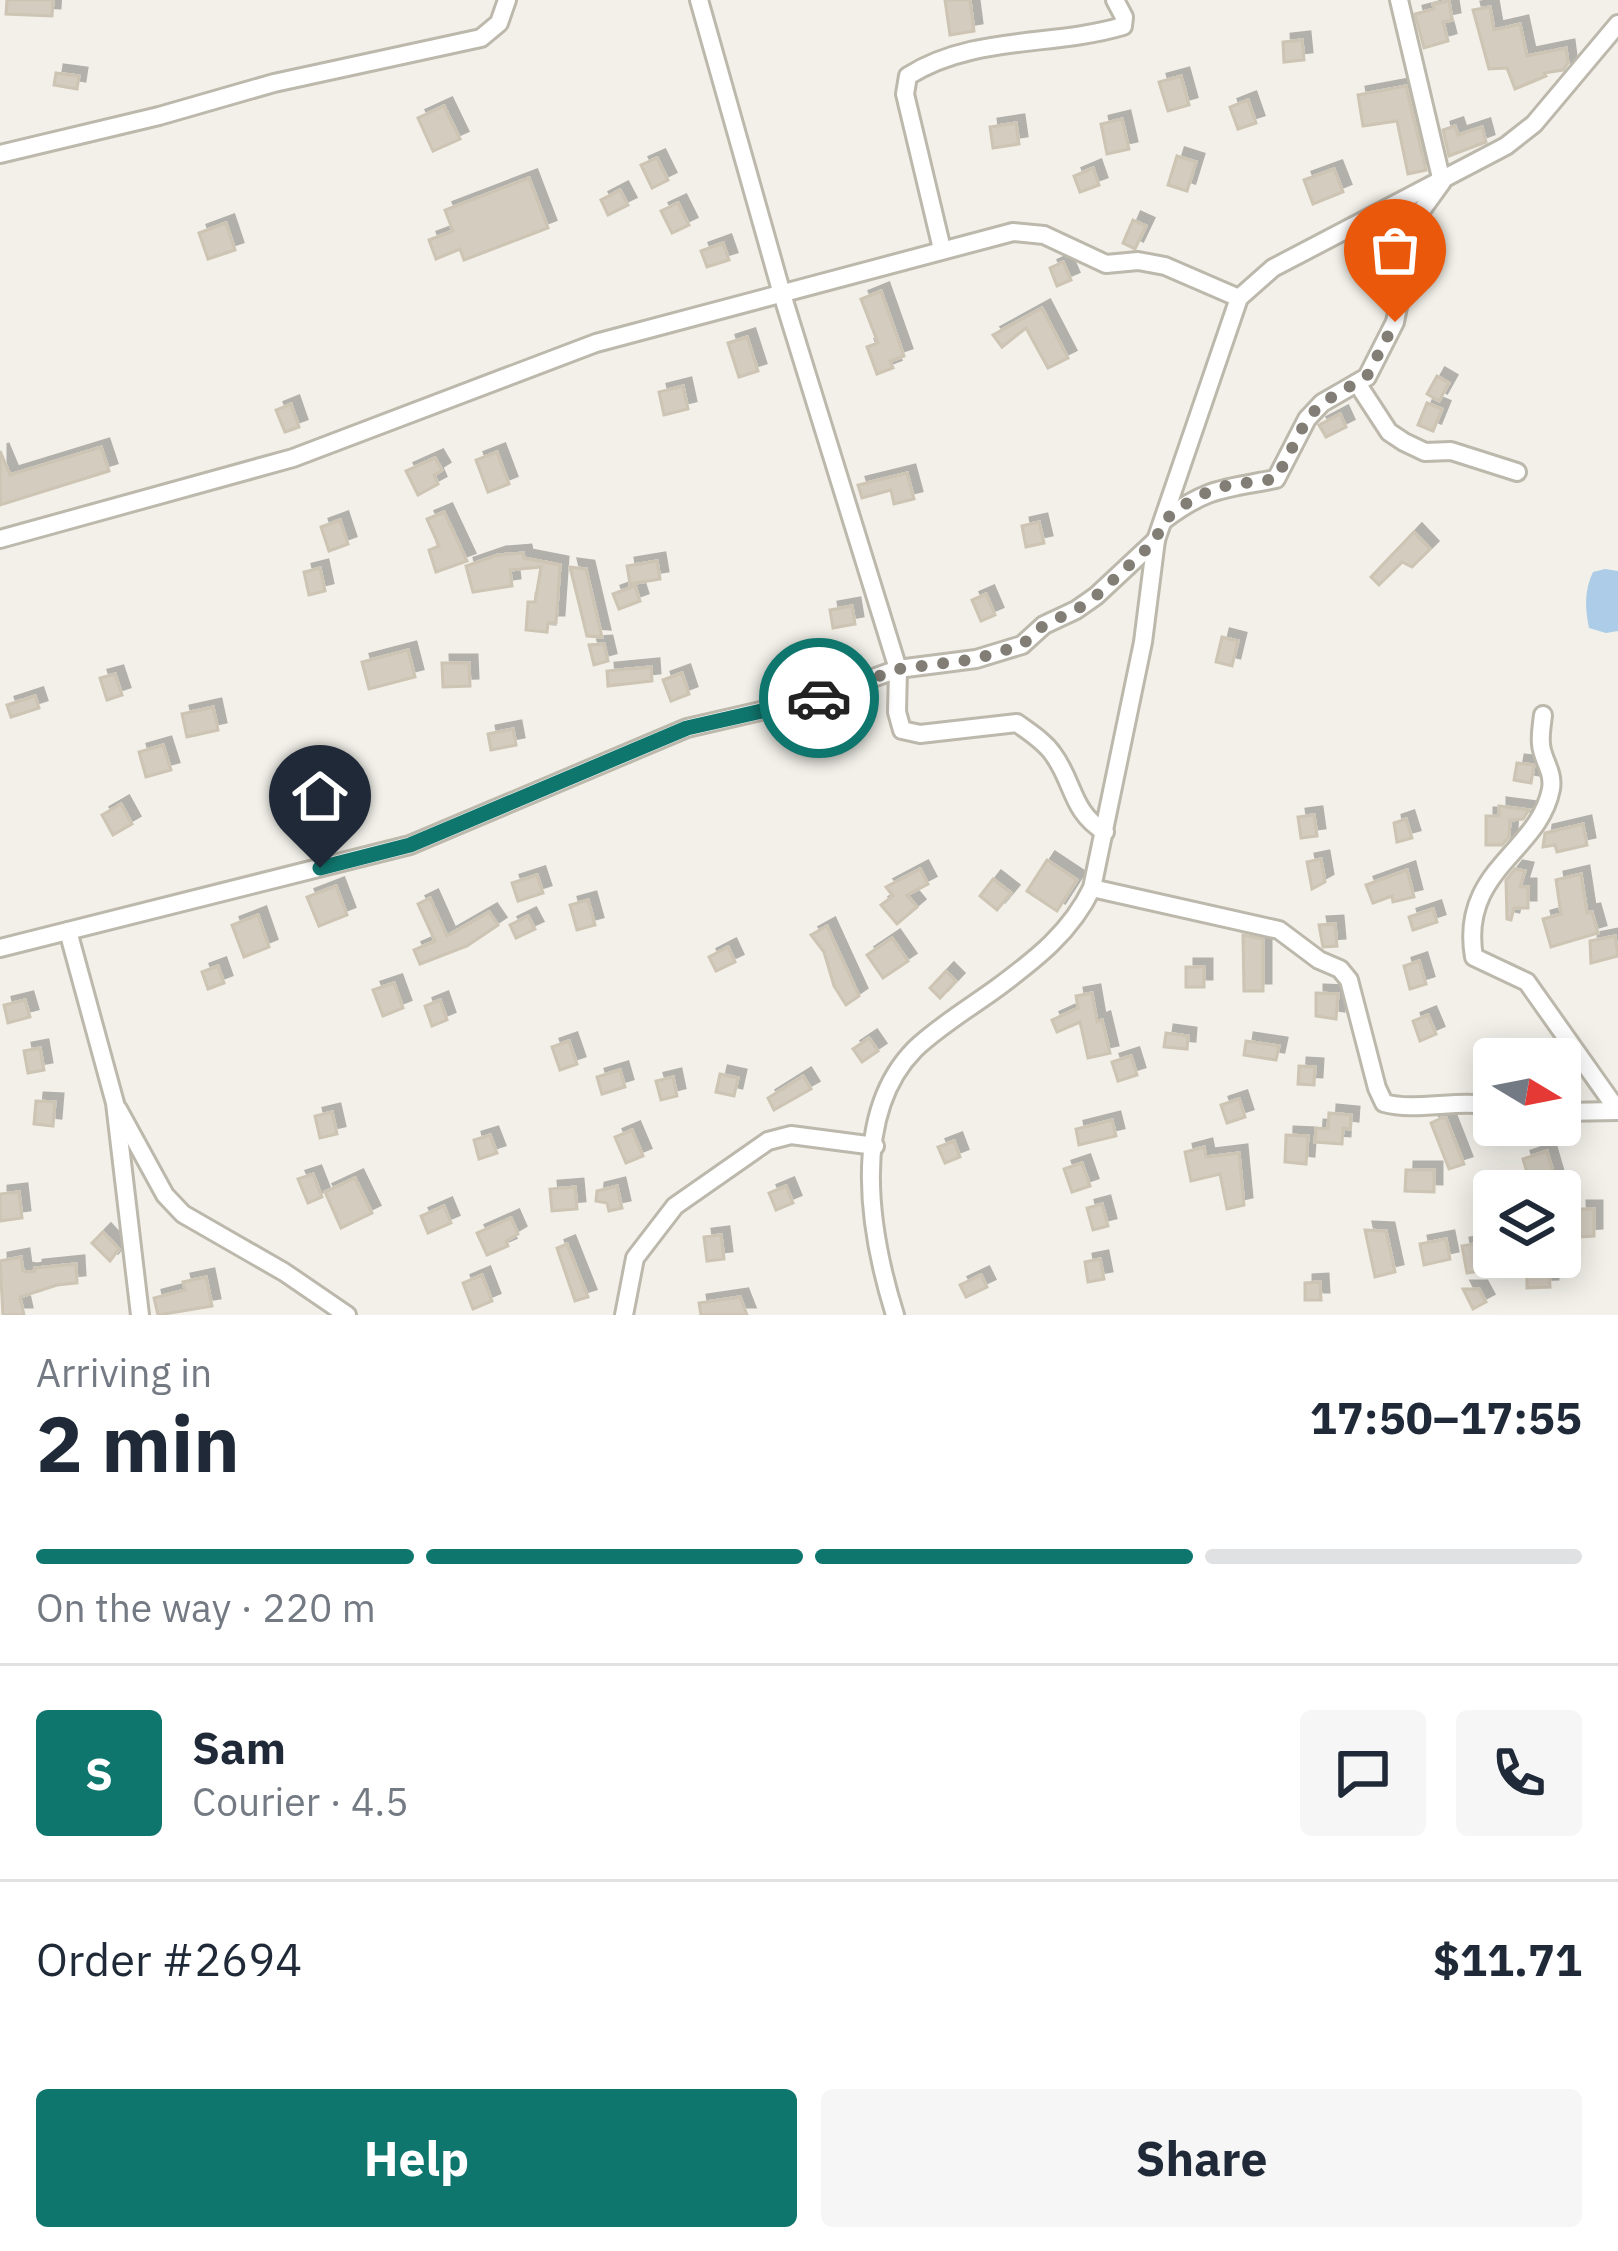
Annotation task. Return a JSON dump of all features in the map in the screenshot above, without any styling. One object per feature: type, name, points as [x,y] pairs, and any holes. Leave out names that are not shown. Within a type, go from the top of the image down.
[{"type":"street","points":[[0,154],[274,83],[481,38],[499,23],[507,0]]},
{"type":"street","points":[[699,0],[782,293],[898,669],[897,712],[902,730],[920,734],[1017,723],[1052,752],[1068,790],[1090,823],[1105,832]]},
{"type":"street","points":[[942,249],[905,94],[908,76],[986,46],[1123,26],[1124,17],[1114,0]]},
{"type":"street","points":[[1162,522],[1195,497],[1228,485],[1276,479],[1307,419],[1322,403],[1367,376],[1395,322],[1403,283],[1403,250],[1413,222],[1442,182],[1399,0]]},
{"type":"street","points":[[895,1315],[873,1236],[869,1179],[890,1084],[915,1049],[1035,960],[1077,918],[1092,888],[1143,641],[1156,540],[1239,298],[1273,268],[1506,146],[1534,124],[1618,24]]},
{"type":"street","points":[[0,538],[293,458],[596,343],[1013,232],[1044,236],[1106,264],[1138,261],[1165,266],[1239,298]]},
{"type":"street","points":[[1357,383],[1389,432],[1404,442],[1425,452],[1451,451],[1517,472]]},
{"type":"street","points":[[0,948],[410,845],[687,728],[817,698],[898,669],[976,659],[1022,645],[1044,625],[1096,596],[1156,540]]},
{"type":"street","points":[[1543,715],[1540,747],[1551,772],[1550,793],[1537,819],[1500,863],[1469,930],[1474,957],[1527,982],[1566,1038]]},
{"type":"street","points":[[1092,888],[1280,930],[1349,980],[1359,1028],[1372,1057],[1376,1088],[1384,1102],[1400,1108],[1442,1102],[1473,1104]]},
{"type":"street","points":[[68,931],[115,1103],[140,1315]]},
{"type":"street","points":[[1581,1059],[1618,1112],[1581,1112]]},
{"type":"street","points":[[115,1103],[165,1195],[183,1214],[347,1315]]},
{"type":"street","points":[[624,1315],[635,1258],[675,1206],[768,1141],[791,1135],[874,1146]]},
{"type":"water","points":[[1618,571],[1618,631],[1606,633],[1589,628],[1586,607],[1593,572]]},
{"type":"building","points":[[7,0],[53,0],[52,16],[6,14]]},
{"type":"building","points":[[945,0],[970,0],[974,31],[950,35]]},
{"type":"building","points":[[1449,1],[1452,20],[1443,22],[1448,41],[1424,48],[1415,14]]},
{"type":"building","points":[[1490,7],[1494,30],[1520,24],[1527,56],[1566,48],[1568,63],[1563,70],[1544,73],[1546,76],[1515,89],[1507,68],[1489,69],[1473,10]]},
{"type":"building","points":[[1302,40],[1304,60],[1284,62],[1283,42]]},
{"type":"building","points":[[56,73],[79,76],[77,89],[54,85]]},
{"type":"building","points":[[1181,76],[1189,105],[1168,111],[1159,82]]},
{"type":"building","points":[[1406,86],[1426,170],[1408,174],[1397,121],[1363,126],[1358,95]]},
{"type":"building","points":[[1248,100],[1256,123],[1238,129],[1230,107]]},
{"type":"building","points":[[444,106],[460,139],[433,151],[418,118]]},
{"type":"building","points":[[1122,119],[1129,149],[1107,154],[1101,124]]},
{"type":"building","points":[[1016,123],[1019,144],[993,148],[990,127]]},
{"type":"building","points":[[1455,126],[1458,135],[1482,127],[1486,142],[1449,156],[1443,130]]},
{"type":"building","points":[[1177,156],[1196,162],[1187,191],[1168,185]]},
{"type":"building","points":[[657,158],[668,180],[652,188],[641,165]]},
{"type":"building","points":[[1093,168],[1099,185],[1080,192],[1074,176]]},
{"type":"building","points":[[1334,169],[1343,192],[1313,204],[1304,180]]},
{"type":"building","points":[[529,178],[548,228],[464,260],[460,249],[436,259],[429,240],[453,231],[445,210]]},
{"type":"building","points":[[620,190],[628,205],[608,215],[601,200]]},
{"type":"building","points":[[678,203],[689,225],[672,233],[661,211]]},
{"type":"building","points":[[1133,220],[1146,226],[1135,249],[1123,243]]},
{"type":"building","points":[[226,223],[235,250],[208,259],[199,233]]},
{"type":"building","points":[[723,243],[729,260],[707,267],[701,251]]},
{"type":"building","points":[[1063,262],[1071,280],[1057,286],[1050,268]]},
{"type":"building","points":[[881,291],[904,356],[890,361],[893,368],[877,374],[867,347],[878,343],[861,299]]},
{"type":"building","points":[[1042,308],[1068,358],[1048,368],[1026,328],[1002,347],[993,335]]},
{"type":"building","points":[[747,337],[758,371],[739,377],[728,343]]},
{"type":"building","points":[[1437,376],[1449,383],[1439,401],[1427,394]]},
{"type":"building","points":[[683,386],[688,409],[664,415],[659,392]]},
{"type":"building","points":[[1427,403],[1442,409],[1433,431],[1418,425]]},
{"type":"building","points":[[291,404],[299,427],[285,432],[276,410]]},
{"type":"building","points":[[1340,414],[1346,427],[1326,437],[1319,425]]},
{"type":"building","points":[[101,447],[109,471],[0,505],[0,451],[10,475]]},
{"type":"building","points":[[497,452],[509,484],[488,492],[476,460]]},
{"type":"building","points":[[435,458],[442,470],[434,475],[438,484],[418,495],[406,471]]},
{"type":"building","points":[[907,473],[914,499],[894,504],[891,490],[862,498],[858,485]]},
{"type":"building","points":[[444,512],[467,561],[436,572],[429,550],[439,546],[427,519]]},
{"type":"building","points":[[340,520],[348,544],[329,551],[321,527]]},
{"type":"building","points":[[1039,522],[1044,543],[1026,547],[1022,526]]},
{"type":"building","points":[[1414,532],[1430,549],[1412,567],[1402,562],[1379,585],[1371,577]]},
{"type":"building","points":[[523,553],[524,558],[560,565],[556,623],[548,623],[547,632],[526,630],[528,602],[535,602],[541,567],[510,570],[512,586],[473,592],[466,566],[498,555]]},
{"type":"building","points":[[657,561],[660,579],[630,584],[627,566]]},
{"type":"building","points":[[570,567],[586,569],[602,637],[587,636]]},
{"type":"building","points":[[320,568],[325,591],[309,595],[304,572]]},
{"type":"building","points":[[635,586],[640,601],[619,609],[613,594]]},
{"type":"building","points":[[986,594],[995,615],[981,621],[972,600]]},
{"type":"building","points":[[852,606],[855,624],[833,628],[830,610]]},
{"type":"building","points":[[1222,637],[1238,641],[1232,666],[1216,662]]},
{"type":"building","points":[[604,644],[608,661],[594,665],[589,645]]},
{"type":"building","points":[[408,650],[415,677],[369,689],[362,662]]},
{"type":"building","points":[[442,663],[469,663],[470,686],[443,687]]},
{"type":"building","points":[[651,667],[652,681],[608,686],[607,671]]},
{"type":"building","points":[[682,673],[689,694],[671,701],[663,680]]},
{"type":"building","points":[[115,674],[122,695],[107,700],[100,678]]},
{"type":"building","points":[[35,696],[39,708],[11,717],[7,705]]},
{"type":"building","points":[[213,707],[218,730],[187,737],[182,714]]},
{"type":"building","points":[[513,729],[516,745],[491,750],[488,734]]},
{"type":"building","points":[[163,745],[171,770],[146,777],[139,752]]},
{"type":"building","points":[[1517,763],[1534,765],[1531,783],[1514,780]]},
{"type":"building","points":[[121,804],[132,824],[113,835],[102,815]]},
{"type":"building","points":[[1499,806],[1529,810],[1523,819],[1510,820],[1509,837],[1502,845],[1486,845],[1486,816],[1499,816]]},
{"type":"building","points":[[1314,815],[1317,836],[1301,838],[1298,817]]},
{"type":"building","points":[[1406,819],[1412,838],[1397,842],[1394,823]]},
{"type":"building","points":[[1583,824],[1587,845],[1557,852],[1555,845],[1543,847],[1545,833]]},
{"type":"building","points":[[1321,859],[1325,882],[1312,889],[1307,862]]},
{"type":"building","points":[[1047,860],[1077,880],[1057,911],[1027,891]]},
{"type":"building","points":[[920,869],[928,884],[907,895],[917,907],[897,924],[881,905],[893,896],[886,887]]},
{"type":"building","points":[[1515,869],[1525,871],[1520,887],[1528,887],[1528,908],[1514,908],[1511,920],[1507,919],[1506,880]]},
{"type":"building","points":[[1407,870],[1414,897],[1393,902],[1392,896],[1373,903],[1366,885]]},
{"type":"building","points":[[1581,874],[1587,913],[1592,912],[1598,933],[1551,947],[1543,919],[1561,914],[1556,880]]},
{"type":"building","points":[[537,875],[543,893],[518,901],[512,883]]},
{"type":"building","points":[[993,879],[1011,893],[997,910],[980,896]]},
{"type":"building","points":[[336,886],[347,915],[319,926],[307,897]]},
{"type":"building","points":[[430,898],[447,936],[489,912],[498,925],[467,946],[420,964],[414,950],[435,941],[418,904]]},
{"type":"building","points":[[588,900],[595,925],[577,930],[570,905]]},
{"type":"building","points":[[1433,909],[1437,922],[1413,930],[1409,917]]},
{"type":"building","points":[[258,915],[269,947],[244,957],[232,925]]},
{"type":"building","points":[[528,916],[535,929],[516,938],[510,925]]},
{"type":"building","points":[[1335,924],[1337,946],[1323,947],[1319,925]]},
{"type":"building","points":[[827,926],[859,996],[846,1005],[834,986],[824,952],[811,935]]},
{"type":"building","points":[[1243,935],[1263,939],[1263,991],[1244,991]]},
{"type":"building","points":[[1615,936],[1618,956],[1591,963],[1590,941]]},
{"type":"building","points":[[892,938],[908,961],[883,978],[867,955]]},
{"type":"building","points":[[728,947],[735,962],[716,971],[709,957]]},
{"type":"building","points":[[1419,961],[1426,984],[1410,989],[1404,966]]},
{"type":"building","points":[[218,966],[224,983],[208,989],[202,972]]},
{"type":"building","points":[[1186,967],[1204,967],[1204,987],[1186,987]]},
{"type":"building","points":[[946,971],[956,981],[940,998],[930,988]]},
{"type":"building","points":[[394,983],[403,1008],[383,1016],[373,990]]},
{"type":"building","points":[[1092,993],[1110,1053],[1088,1058],[1080,1022],[1057,1032],[1052,1020],[1078,1008],[1076,996]]},
{"type":"building","points":[[1316,993],[1338,994],[1336,1019],[1316,1016]]},
{"type":"building","points":[[25,1000],[30,1017],[8,1023],[4,1005]]},
{"type":"building","points":[[440,1000],[447,1020],[432,1026],[425,1006]]},
{"type":"building","points":[[1428,1015],[1436,1034],[1420,1041],[1413,1021]]},
{"type":"building","points":[[1166,1033],[1188,1036],[1187,1049],[1164,1047]]},
{"type":"building","points":[[869,1038],[878,1051],[862,1062],[853,1049]]},
{"type":"building","points":[[569,1041],[577,1064],[560,1070],[552,1047]]},
{"type":"building","points":[[1246,1041],[1279,1046],[1276,1060],[1244,1055]]},
{"type":"building","points":[[40,1048],[44,1070],[28,1073],[24,1051]]},
{"type":"building","points":[[1131,1056],[1137,1075],[1118,1081],[1112,1062]]},
{"type":"building","points":[[1299,1066],[1315,1067],[1314,1085],[1298,1084]]},
{"type":"building","points":[[620,1070],[625,1087],[602,1094],[597,1077]]},
{"type":"building","points":[[720,1074],[738,1078],[734,1096],[716,1092]]},
{"type":"building","points":[[803,1076],[811,1089],[774,1110],[768,1098]]},
{"type":"building","points":[[673,1077],[677,1096],[661,1100],[656,1081]]},
{"type":"building","points":[[1239,1099],[1245,1117],[1227,1123],[1221,1105]]},
{"type":"building","points":[[36,1101],[55,1102],[53,1126],[34,1124]]},
{"type":"building","points":[[332,1112],[337,1134],[320,1138],[315,1116]]},
{"type":"building","points":[[1329,1113],[1351,1115],[1350,1129],[1343,1128],[1342,1144],[1315,1142],[1316,1128],[1328,1129]]},
{"type":"building","points":[[1446,1118],[1464,1164],[1449,1169],[1431,1123]]},
{"type":"building","points":[[1112,1120],[1116,1136],[1079,1145],[1076,1129]]},
{"type":"building","points":[[632,1130],[643,1156],[626,1163],[615,1137]]},
{"type":"building","points":[[490,1135],[497,1153],[479,1159],[474,1140]]},
{"type":"building","points":[[1286,1135],[1308,1136],[1306,1164],[1285,1162]]},
{"type":"building","points":[[954,1141],[960,1157],[945,1163],[938,1147]]},
{"type":"building","points":[[1204,1147],[1206,1157],[1239,1153],[1244,1205],[1227,1209],[1220,1174],[1191,1181],[1185,1152]]},
{"type":"building","points":[[1547,1151],[1553,1170],[1526,1170],[1523,1159]]},
{"type":"building","points":[[1082,1163],[1090,1186],[1072,1192],[1064,1169]]},
{"type":"building","points":[[1406,1170],[1434,1170],[1434,1192],[1405,1191]]},
{"type":"building","points":[[313,1174],[322,1197],[308,1203],[298,1179]]},
{"type":"building","points":[[355,1178],[372,1213],[341,1228],[325,1192]]},
{"type":"building","points":[[617,1186],[622,1208],[609,1211],[607,1203],[596,1201],[597,1191]]},
{"type":"building","points":[[786,1186],[793,1203],[776,1210],[769,1193]]},
{"type":"building","points":[[575,1187],[577,1209],[552,1211],[550,1189]]},
{"type":"building","points":[[19,1192],[22,1218],[0,1221],[0,1194]]},
{"type":"building","points":[[1102,1204],[1108,1226],[1093,1230],[1087,1208]]},
{"type":"building","points":[[444,1206],[451,1223],[428,1233],[421,1216]]},
{"type":"building","points":[[1581,1209],[1594,1209],[1594,1236],[1581,1237]]},
{"type":"building","points":[[511,1218],[518,1234],[506,1241],[508,1246],[487,1255],[477,1233]]},
{"type":"building","points":[[1365,1230],[1386,1231],[1395,1272],[1375,1277]]},
{"type":"building","points":[[103,1232],[119,1249],[110,1261],[92,1243]]},
{"type":"building","points":[[721,1235],[724,1259],[707,1261],[704,1237]]},
{"type":"building","points":[[1446,1239],[1450,1259],[1424,1265],[1420,1244]]},
{"type":"building","points":[[567,1244],[588,1297],[575,1301],[557,1248]]},
{"type":"building","points":[[1473,1244],[1473,1272],[1467,1273],[1462,1246]]},
{"type":"building","points":[[21,1257],[23,1271],[29,1272],[76,1264],[77,1283],[20,1297],[24,1315],[3,1315],[0,1261]]},
{"type":"building","points":[[1100,1259],[1104,1279],[1088,1282],[1085,1262]]},
{"type":"building","points":[[482,1275],[492,1301],[473,1309],[463,1283]]},
{"type":"building","points":[[981,1275],[987,1287],[966,1297],[960,1285]]},
{"type":"building","points":[[206,1277],[212,1306],[158,1315],[154,1298],[185,1290],[183,1282]]},
{"type":"building","points":[[1527,1278],[1550,1278],[1550,1287],[1527,1288]]},
{"type":"building","points":[[1320,1282],[1321,1300],[1305,1300],[1305,1283]]},
{"type":"building","points":[[1463,1289],[1479,1289],[1486,1302],[1473,1309]]},
{"type":"building","points":[[740,1297],[747,1315],[701,1315],[699,1303]]},
{"type":"way so far","points":[[819,698],[898,669],[976,659],[1022,645],[1044,625],[1076,610],[1156,540],[1162,522],[1195,497],[1228,485],[1276,479],[1307,419],[1322,403],[1367,376],[1395,322]]},
{"type":"route","points":[[320,868],[410,845],[687,728],[819,698]]}]
